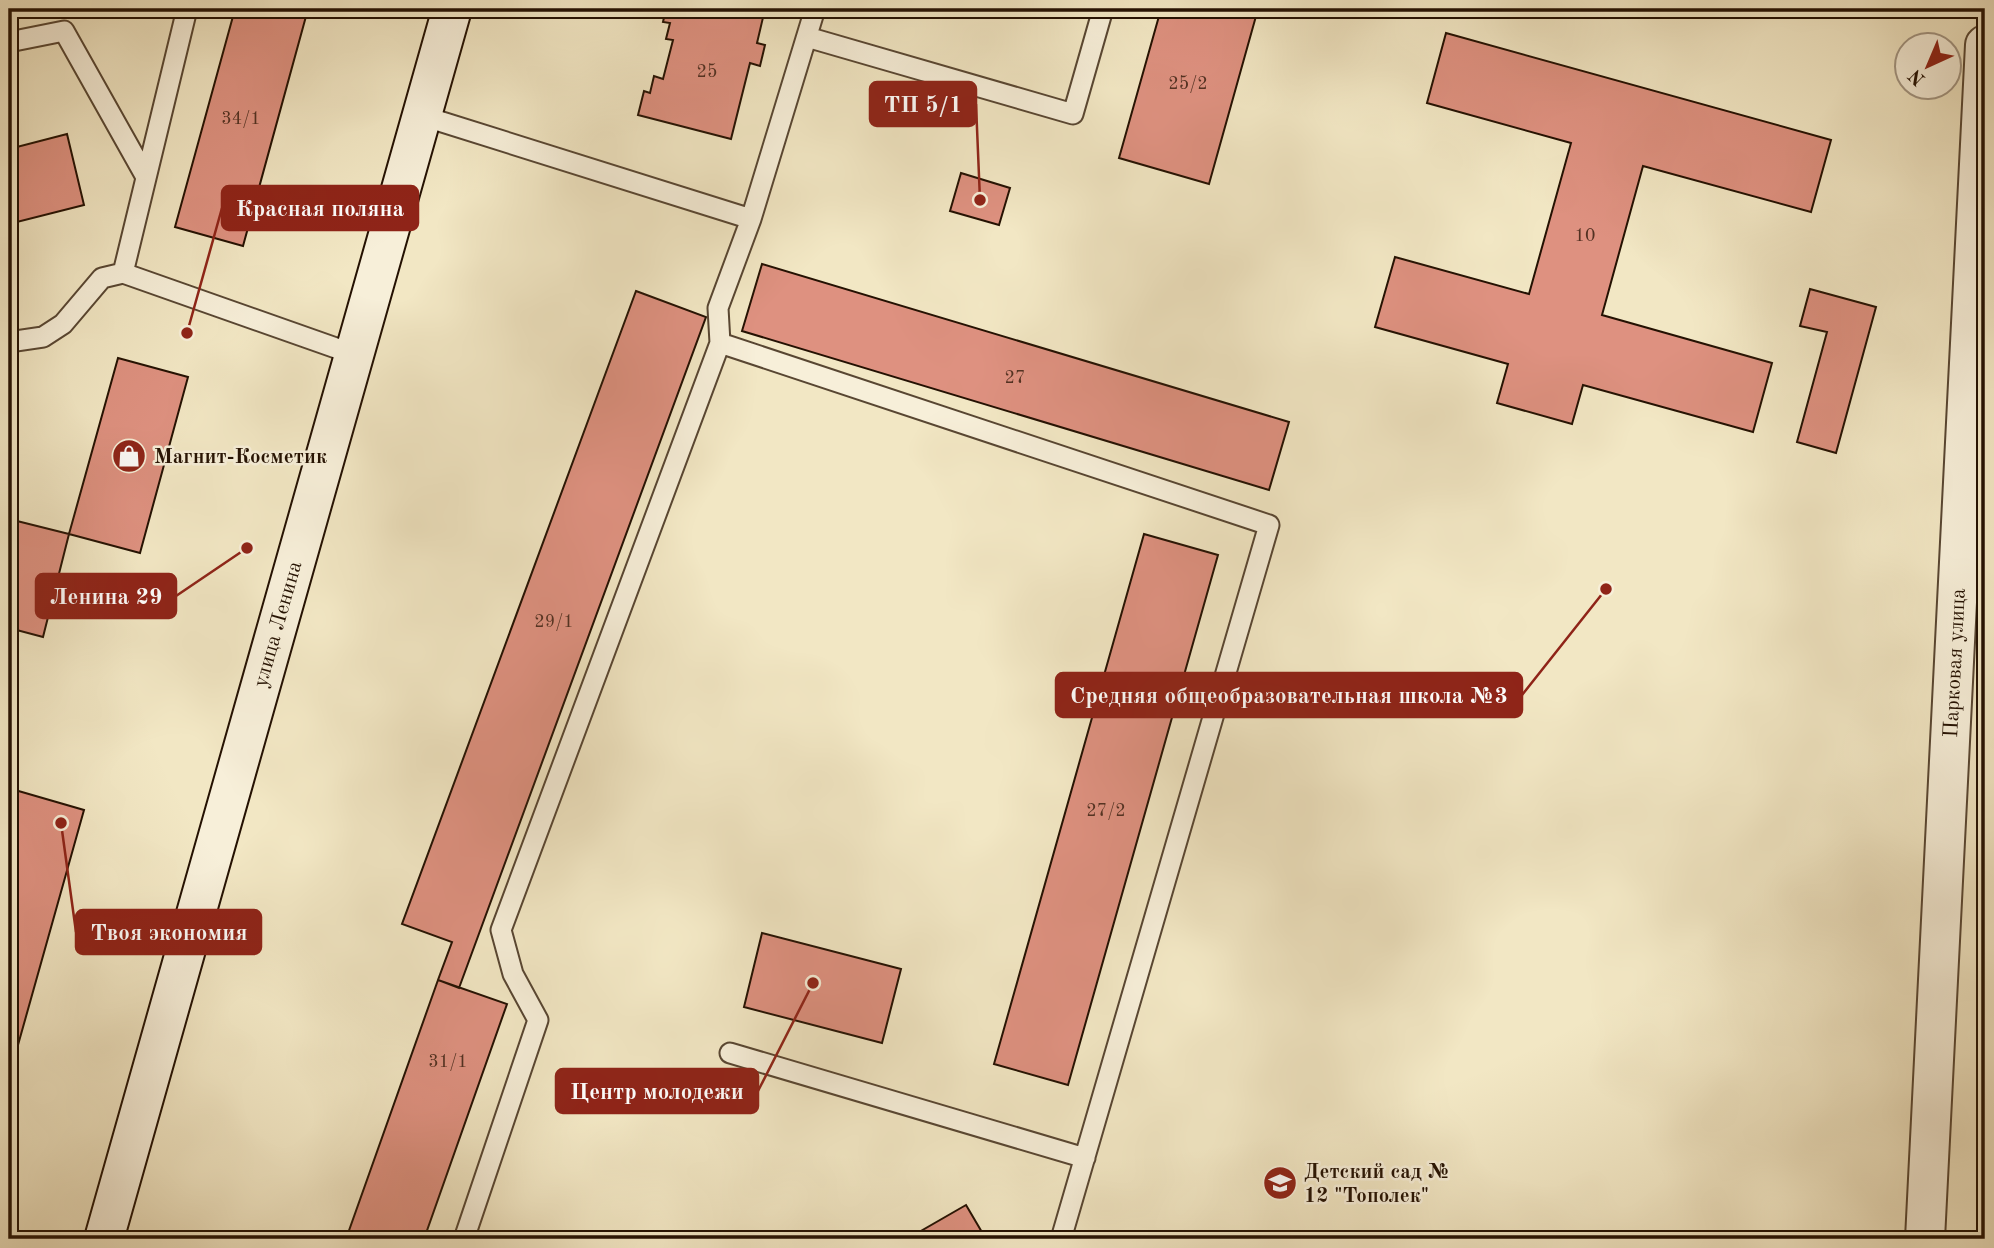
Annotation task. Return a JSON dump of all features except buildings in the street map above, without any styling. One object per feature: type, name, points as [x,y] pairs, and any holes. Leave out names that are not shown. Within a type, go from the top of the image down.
[{"type":"main road","name":"улица Ленина","points":[[104,1239],[452,9]]},
{"type":"main road","name":"Парковая улица","points":[[1926,1239],[1985,45]]},
{"type":"lane","points":[[123,273],[187,9]]},
{"type":"lane","points":[[464,1239],[538,1020],[513,974],[501,930],[720,343],[718,308],[751,219],[815,9]]},
{"type":"lane","points":[[807,37],[1073,114],[1103,9]]},
{"type":"lane","points":[[9,43],[64,31],[146,177]]},
{"type":"lane","points":[[423,116],[751,219]]},
{"type":"lane","points":[[9,342],[43,337],[63,324],[102,278],[123,273],[353,354]]},
{"type":"lane","points":[[720,343],[1269,524],[1061,1239]]},
{"type":"lane","points":[[730,1053],[1085,1158]]},
{"type":"place","name":"ТП 5/1","points":[[980,200]]},
{"type":"place","name":"Красная поляна","points":[[187,333]]},
{"type":"place","name":"Магнит-Косметик","points":[[129,456]]},
{"type":"place","name":"Ленина 29","points":[[247,548]]},
{"type":"place","name":"Средняя общеобразовательная школа №3","points":[[1606,589]]},
{"type":"place","name":"Твоя экономия","points":[[61,823]]},
{"type":"place","name":"Центр молодежи","points":[[813,983]]},
{"type":"place","name":"Детский сад № 12 \"Тополек\"","points":[[1280,1183]]}]
